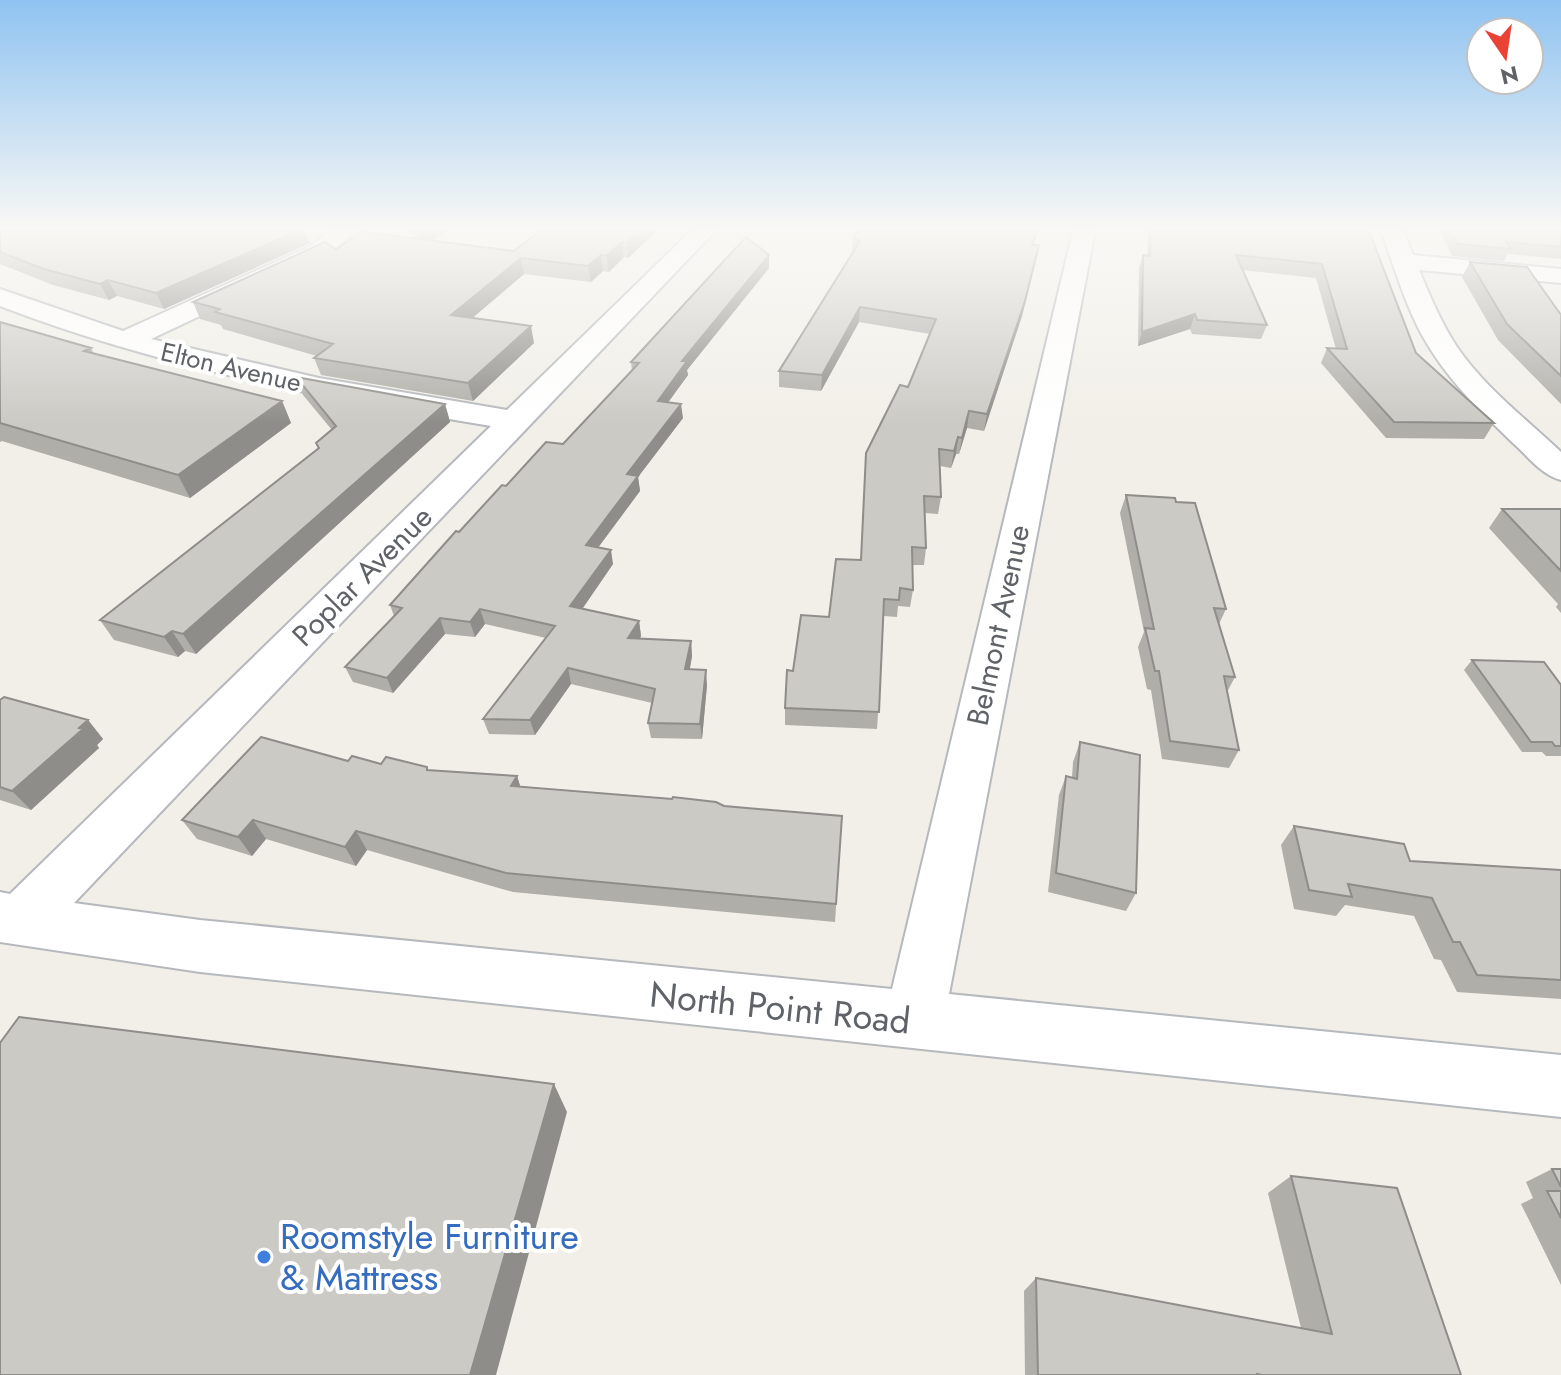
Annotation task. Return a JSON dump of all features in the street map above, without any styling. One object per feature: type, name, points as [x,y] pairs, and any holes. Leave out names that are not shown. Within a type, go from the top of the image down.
[{"type":"street","points":[[124,341],[223,295]]},
{"type":"street","name":"Poplar Avenue","points":[[10,919],[641,295]]},
{"type":"street","name":"Belmont Avenue","points":[[914,1020],[1070,295]]},
{"type":"street","points":[[1419,295],[1434,333],[1467,377],[1561,470]]},
{"type":"street","name":"Elton Avenue","points":[[0,297],[58,321],[254,376],[516,421]]},
{"type":"street","name":"North Point Road","points":[[10,919],[200,946],[1561,1086]]},
{"type":"building","points":[[208,295],[475,295],[451,315],[531,326],[468,383],[314,358],[333,344],[215,312],[220,309],[193,302]]},
{"type":"building","points":[[692,295],[736,295],[682,361],[687,361],[658,401],[681,404],[627,474],[638,476],[586,545],[611,550],[570,606],[639,621],[628,638],[691,641],[685,669],[706,670],[700,724],[648,723],[655,689],[568,668],[530,720],[483,719],[555,626],[480,609],[470,622],[440,618],[387,678],[345,667],[402,608],[390,605],[456,531],[459,532],[502,485],[506,486],[546,442],[563,444],[639,363],[631,362]]},
{"type":"building","points":[[826,295],[1026,295],[987,414],[969,411],[962,438],[958,437],[954,451],[939,449],[941,497],[924,496],[926,548],[912,547],[913,590],[900,588],[899,600],[884,599],[879,712],[785,708],[787,670],[793,671],[801,615],[829,617],[836,559],[861,560],[866,453],[900,385],[908,387],[936,319],[860,307],[822,375],[779,371]]},
{"type":"building","points":[[1142,295],[1254,295],[1267,325],[1197,320],[1195,314],[1142,332]]},
{"type":"building","points":[[1331,295],[1394,295],[1416,353],[1494,423],[1394,422],[1327,348],[1347,349]]},
{"type":"building","points":[[1490,295],[1547,295],[1561,315],[1561,376],[1507,324]]},
{"type":"building","points":[[0,322],[91,348],[84,351],[282,401],[178,475],[0,423]]},
{"type":"building","points":[[296,377],[445,404],[183,634],[172,631],[164,637],[100,620],[319,448],[316,443],[336,426]]},
{"type":"building","points":[[1126,495],[1175,498],[1176,502],[1195,503],[1226,609],[1214,608],[1235,677],[1224,676],[1239,750],[1170,741],[1159,671],[1155,671],[1145,628],[1154,629]]},
{"type":"building","points":[[1502,509],[1561,509],[1561,571]]},
{"type":"building","points":[[1472,660],[1544,662],[1561,685],[1561,746],[1555,746],[1552,742],[1531,742]]},
{"type":"building","points":[[4,697],[88,720],[79,728],[83,729],[12,791],[0,787],[0,700]]},
{"type":"building","points":[[261,737],[348,761],[352,756],[381,764],[386,757],[427,767],[427,770],[517,776],[511,786],[673,797],[716,802],[724,806],[842,816],[836,904],[506,873],[356,831],[345,847],[253,820],[238,837],[182,820]]},
{"type":"building","points":[[1080,742],[1140,755],[1136,893],[1056,873],[1066,776],[1077,779]]},
{"type":"building","points":[[1294,826],[1404,844],[1410,861],[1561,870],[1561,980],[1477,975],[1460,942],[1453,942],[1432,898],[1348,884],[1352,897],[1309,890]]},
{"type":"building","name":"Roomstyle Furniture & Mattress","points":[[19,1017],[554,1084],[470,1375],[0,1375],[0,1043]]},
{"type":"building","points":[[1552,1169],[1561,1169],[1561,1187]]},
{"type":"building","points":[[1291,1176],[1397,1188],[1461,1375],[1038,1375],[1036,1278],[1332,1334]]},
{"type":"building","points":[[1547,1191],[1561,1191],[1561,1218]]},
{"type":"place","name":"Roomstyle Furniture & Mattress","points":[[264,1257]]}]
